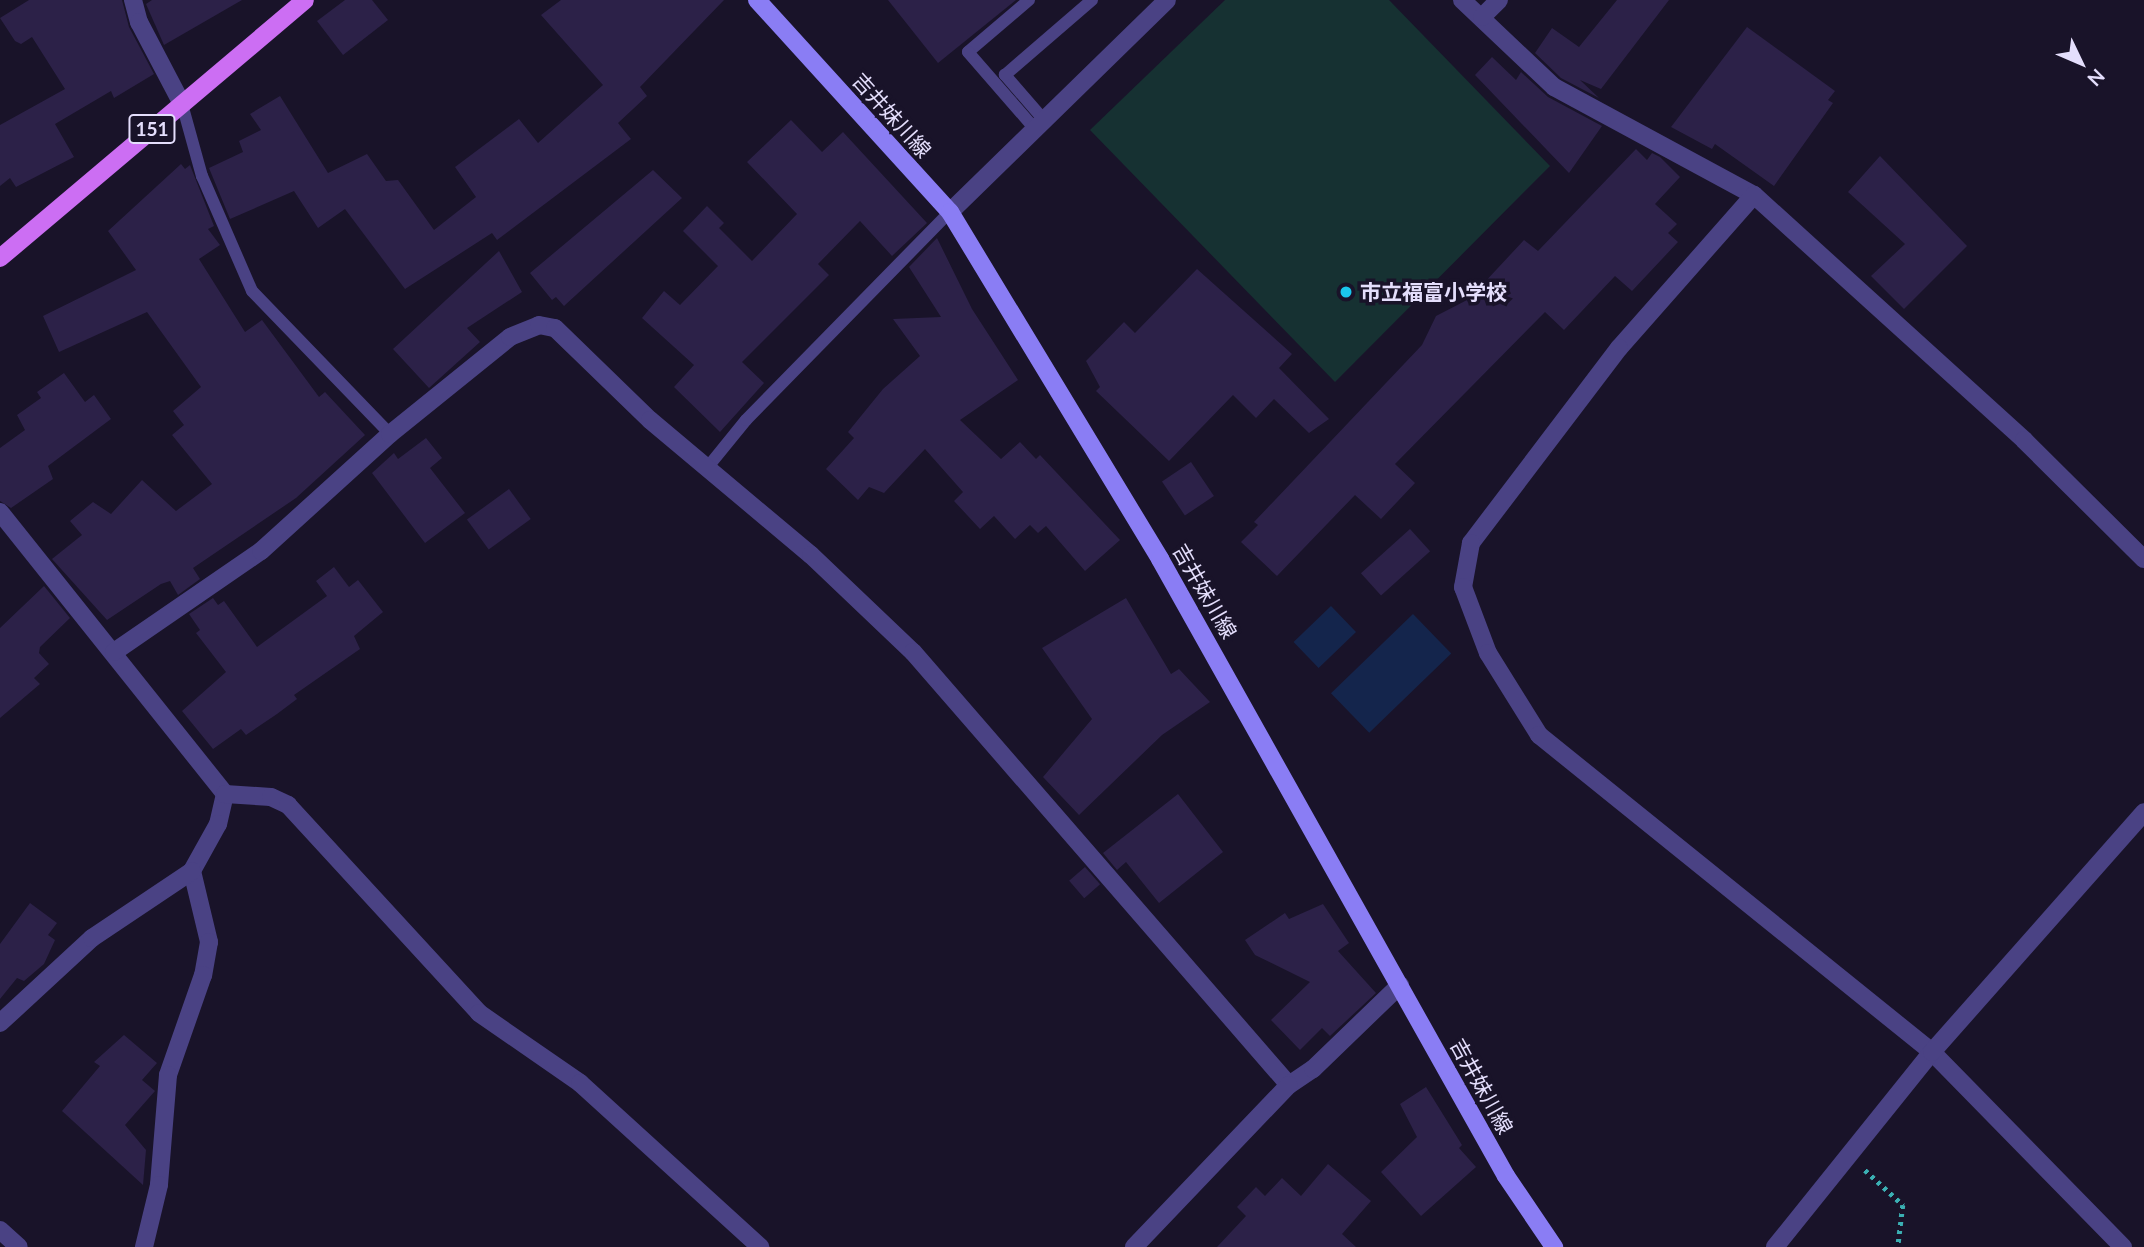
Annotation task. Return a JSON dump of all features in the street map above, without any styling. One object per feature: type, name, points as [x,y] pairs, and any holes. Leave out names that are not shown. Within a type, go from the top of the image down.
[{"type":"main road","name":"151","points":[[0,258],[305,0]]},
{"type":"main road","name":"吉井妹川線","points":[[757,0],[950,212],[1188,607],[1506,1176],[1554,1247]]},
{"type":"street","points":[[133,0],[139,22],[182,104]]},
{"type":"street","points":[[950,212],[1167,0]]},
{"type":"street","points":[[1462,0],[1553,88],[1754,195],[2034,450],[2144,559]]},
{"type":"street","points":[[1482,17],[1499,0]]},
{"type":"street","points":[[1754,195],[1619,348],[1471,542],[1463,587],[1488,653],[1539,735],[1932,1052],[2123,1247]]},
{"type":"street","points":[[114,652],[261,551],[390,434],[510,337],[539,325],[555,328],[707,468],[811,555],[913,652],[1289,1086]]},
{"type":"street","points":[[0,512],[225,794],[271,797],[288,805],[479,1013],[580,1083],[760,1247]]},
{"type":"street","points":[[0,1023],[92,938],[192,871],[218,824],[225,794]]},
{"type":"street","points":[[1774,1247],[1932,1052],[2144,812]]},
{"type":"street","points":[[144,1247],[159,1185],[168,1075],[203,975],[209,942],[192,871]]},
{"type":"street","points":[[1134,1247],[1289,1086],[1313,1069],[1400,985]]},
{"type":"street","points":[[0,1230],[19,1247]]},
{"type":"lane","points":[[1029,0],[968,51],[1040,125]]},
{"type":"lane","points":[[1040,125],[1005,75],[1092,0]]},
{"type":"lane","points":[[182,104],[202,176],[252,291],[390,434]]},
{"type":"lane","points":[[707,468],[747,420],[950,212]]},
{"type":"path","points":[[1849,1155],[1903,1205],[1898,1247]]},
{"type":"green space","points":[[1225,0],[1389,0],[1550,166],[1335,382],[1090,130]]},
{"type":"water","points":[[1331,606],[1356,632],[1319,668],[1294,642]]},
{"type":"water","points":[[1413,614],[1451,654],[1369,733],[1331,693]]},
{"type":"building","points":[[29,0],[122,0],[129,27],[154,74],[114,98],[111,91],[55,124],[74,157],[16,187],[10,178],[0,186],[0,125],[65,89],[32,37],[21,44],[15,41],[0,18]]},
{"type":"building","points":[[152,0],[242,0],[164,45],[146,4]]},
{"type":"building","points":[[345,0],[372,0],[388,20],[343,55],[317,21]]},
{"type":"building","points":[[561,0],[724,0],[640,87],[647,96],[618,123],[631,139],[497,240],[492,233],[405,289],[345,209],[318,228],[294,191],[230,219],[209,168],[243,152],[239,141],[261,130],[250,114],[280,96],[328,173],[367,154],[386,181],[398,180],[434,230],[476,197],[455,167],[519,119],[538,143],[603,85],[541,15]]},
{"type":"building","points":[[888,0],[1016,0],[938,63]]},
{"type":"building","points":[[1617,0],[1669,0],[1601,89],[1580,80],[1599,98],[1561,78],[1535,53],[1552,28],[1579,47]]},
{"type":"building","points":[[1747,27],[1835,91],[1828,100],[1833,103],[1774,186],[1715,144],[1712,149],[1671,127]]},
{"type":"building","points":[[1492,57],[1516,80],[1521,72],[1548,97],[1602,126],[1569,173],[1475,75]]},
{"type":"building","points":[[791,120],[822,152],[843,132],[927,223],[892,256],[860,221],[818,264],[829,275],[742,362],[764,383],[720,432],[674,387],[694,365],[642,318],[664,291],[680,305],[718,266],[683,231],[707,206],[724,223],[719,228],[752,261],[797,214],[747,162]]},
{"type":"building","points":[[1636,149],[1647,160],[1652,153],[1660,157],[1680,177],[1655,204],[1677,224],[1668,233],[1678,242],[1632,291],[1615,276],[1564,330],[1545,312],[1395,464],[1415,483],[1381,519],[1355,495],[1277,576],[1241,542],[1258,525],[1254,522],[1422,345],[1436,316],[1469,299],[1524,240],[1538,251]]},
{"type":"building","points":[[1880,156],[1967,246],[1904,309],[1871,276],[1905,244],[1848,192]]},
{"type":"building","points":[[181,164],[185,169],[190,165],[214,226],[208,229],[220,245],[199,259],[245,332],[262,320],[319,397],[325,392],[365,435],[296,498],[193,568],[200,579],[178,595],[170,581],[161,584],[107,620],[52,559],[82,535],[70,521],[93,502],[111,514],[142,480],[176,511],[212,484],[172,435],[184,425],[173,411],[201,387],[147,312],[59,352],[43,316],[136,270],[108,231]]},
{"type":"building","points":[[653,170],[682,198],[564,306],[556,297],[552,300],[530,273]]},
{"type":"building","points":[[937,238],[972,309],[1018,380],[960,420],[1001,459],[1020,442],[1036,459],[1040,455],[1120,540],[1085,571],[1046,526],[1038,533],[1030,525],[1015,539],[994,516],[980,529],[954,501],[963,492],[925,449],[884,493],[869,487],[858,500],[826,469],[854,438],[848,432],[883,389],[920,356],[893,319],[941,317],[909,267]]},
{"type":"building","points":[[499,251],[522,292],[467,328],[480,342],[429,388],[393,349]]},
{"type":"building","points":[[1197,269],[1292,354],[1279,368],[1329,419],[1309,433],[1274,399],[1256,418],[1233,395],[1169,461],[1096,391],[1100,387],[1086,361],[1124,322],[1135,333]]},
{"type":"building","points":[[64,373],[85,402],[94,395],[111,419],[48,466],[53,479],[11,508],[0,501],[0,448],[25,430],[17,415],[41,398],[37,392]]},
{"type":"building","points":[[426,438],[442,458],[430,468],[465,513],[425,543],[372,473],[394,453],[398,459]]},
{"type":"building","points":[[1191,462],[1214,496],[1185,516],[1162,482]]},
{"type":"building","points":[[509,489],[531,519],[489,549],[467,520]]},
{"type":"building","points":[[1410,529],[1430,551],[1381,595],[1361,573]]},
{"type":"building","points":[[334,567],[349,587],[358,580],[383,612],[354,636],[360,649],[294,695],[297,699],[277,714],[246,735],[241,729],[213,749],[182,711],[226,672],[196,633],[200,630],[189,614],[213,598],[218,605],[224,601],[257,647],[327,596],[316,581]]},
{"type":"building","points":[[44,586],[70,618],[40,647],[39,653],[49,664],[34,678],[40,684],[0,718],[0,628]]},
{"type":"building","points":[[1126,598],[1171,674],[1179,669],[1210,702],[1162,735],[1079,815],[1043,777],[1092,719],[1042,648]]},
{"type":"building","points":[[1178,794],[1223,852],[1159,903],[1126,862],[1117,870],[1103,853]]},
{"type":"building","points":[[1085,867],[1100,884],[1084,898],[1069,881]]},
{"type":"building","points":[[30,903],[57,923],[48,935],[55,940],[44,964],[24,981],[17,978],[0,999],[0,944]]},
{"type":"building","points":[[1323,904],[1349,943],[1338,951],[1376,993],[1330,1036],[1322,1028],[1300,1050],[1271,1020],[1310,982],[1255,955],[1245,940],[1285,913],[1289,919]]},
{"type":"building","points":[[124,1035],[157,1063],[142,1080],[155,1091],[125,1125],[146,1150],[143,1185],[62,1111],[100,1066],[94,1062]]},
{"type":"building","points":[[1426,1087],[1462,1145],[1459,1148],[1476,1167],[1421,1216],[1381,1172],[1417,1137],[1400,1104]]},
{"type":"building","points":[[1328,1164],[1371,1201],[1342,1234],[1356,1247],[1217,1247],[1246,1216],[1237,1207],[1256,1187],[1265,1196],[1282,1178],[1301,1196]]},
{"type":"place","name":"市立福富小学校","points":[[1346,292]]}]
